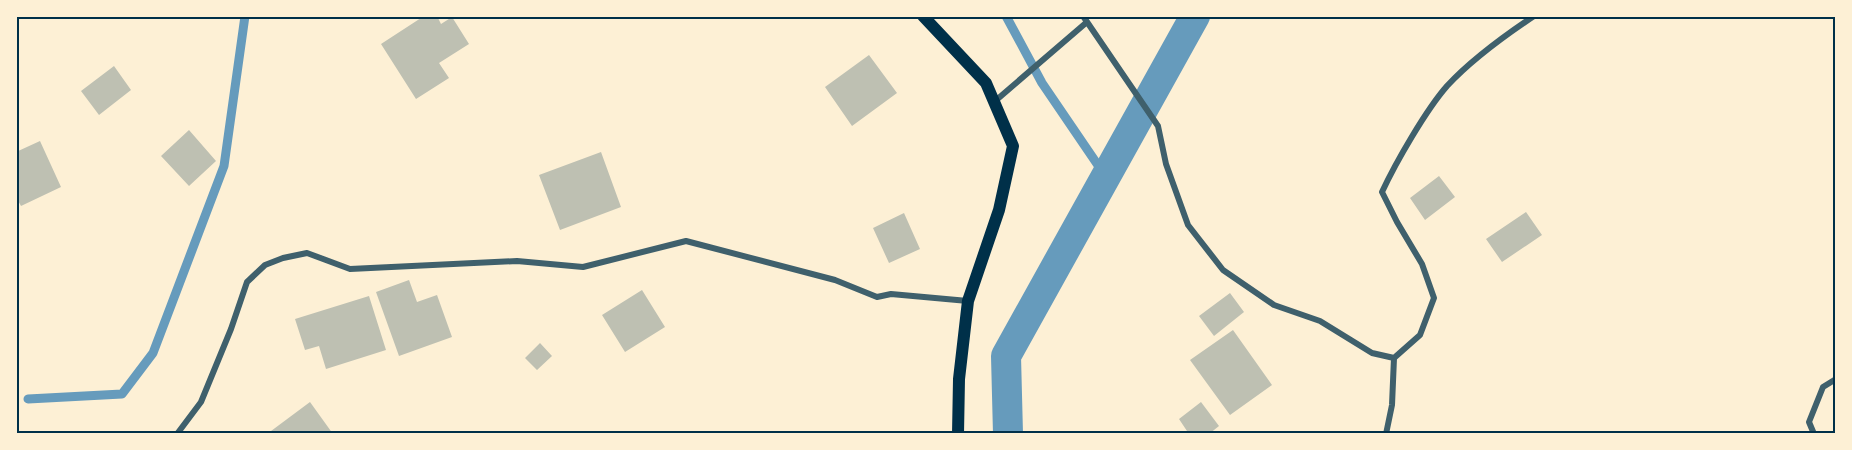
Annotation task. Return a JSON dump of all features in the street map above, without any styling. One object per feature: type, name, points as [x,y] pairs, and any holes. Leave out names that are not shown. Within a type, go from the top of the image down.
[{"type":"main road","points":[[923,16],[986,83],[1013,146],[999,210],[968,300],[959,379],[958,434]]},
{"type":"street","points":[[1386,434],[1392,405],[1394,357],[1420,335],[1434,298],[1422,264],[1396,222],[1382,192],[1391,173],[1447,86],[1500,39],[1534,16]]},
{"type":"street","points":[[994,102],[1085,19],[1158,126],[1166,164],[1188,225],[1223,270],[1274,305],[1320,321],[1372,353],[1394,357]]},
{"type":"street","points":[[177,434],[201,402],[231,329],[247,282],[265,265],[283,258],[308,253],[350,269],[516,261],[584,267],[686,241],[835,280],[877,297],[891,294],[968,300]]},
{"type":"street","points":[[1814,434],[1809,422],[1823,387],[1836,379]]},
{"type":"building","points":[[424,16],[437,16],[441,24],[452,17],[469,44],[439,63],[449,78],[416,99],[381,44]]},
{"type":"building","points":[[869,55],[897,93],[852,126],[825,87]]},
{"type":"building","points":[[114,66],[131,90],[99,115],[81,91]]},
{"type":"building","points":[[189,130],[216,161],[189,186],[161,156]]},
{"type":"building","points":[[40,141],[61,187],[21,206],[16,197],[16,152]]},
{"type":"building","points":[[601,152],[621,207],[560,230],[539,175]]},
{"type":"building","points":[[1439,176],[1455,197],[1425,220],[1410,198]]},
{"type":"building","points":[[1526,212],[1542,235],[1502,262],[1486,239]]},
{"type":"building","points":[[904,213],[920,249],[889,263],[873,228]]},
{"type":"building","points":[[409,280],[417,302],[437,295],[452,337],[399,356],[376,292]]},
{"type":"building","points":[[642,290],[665,327],[625,352],[602,315]]},
{"type":"building","points":[[1230,293],[1244,312],[1214,336],[1199,316]]},
{"type":"building","points":[[369,296],[386,350],[326,369],[319,346],[305,350],[295,319]]},
{"type":"building","points":[[1233,330],[1272,385],[1230,415],[1190,360]]},
{"type":"building","points":[[540,343],[552,356],[537,370],[525,358]]},
{"type":"building","points":[[310,402],[333,434],[267,434]]},
{"type":"building","points":[[1201,402],[1219,426],[1209,434],[1189,434],[1179,419]]},
{"type":"waterway","points":[[28,399],[122,394],[153,353],[224,166],[245,16]]},
{"type":"waterway","points":[[1006,16],[1042,83],[1106,177]]},
{"type":"waterway","points":[[1008,434],[1006,356],[1195,16]]}]
